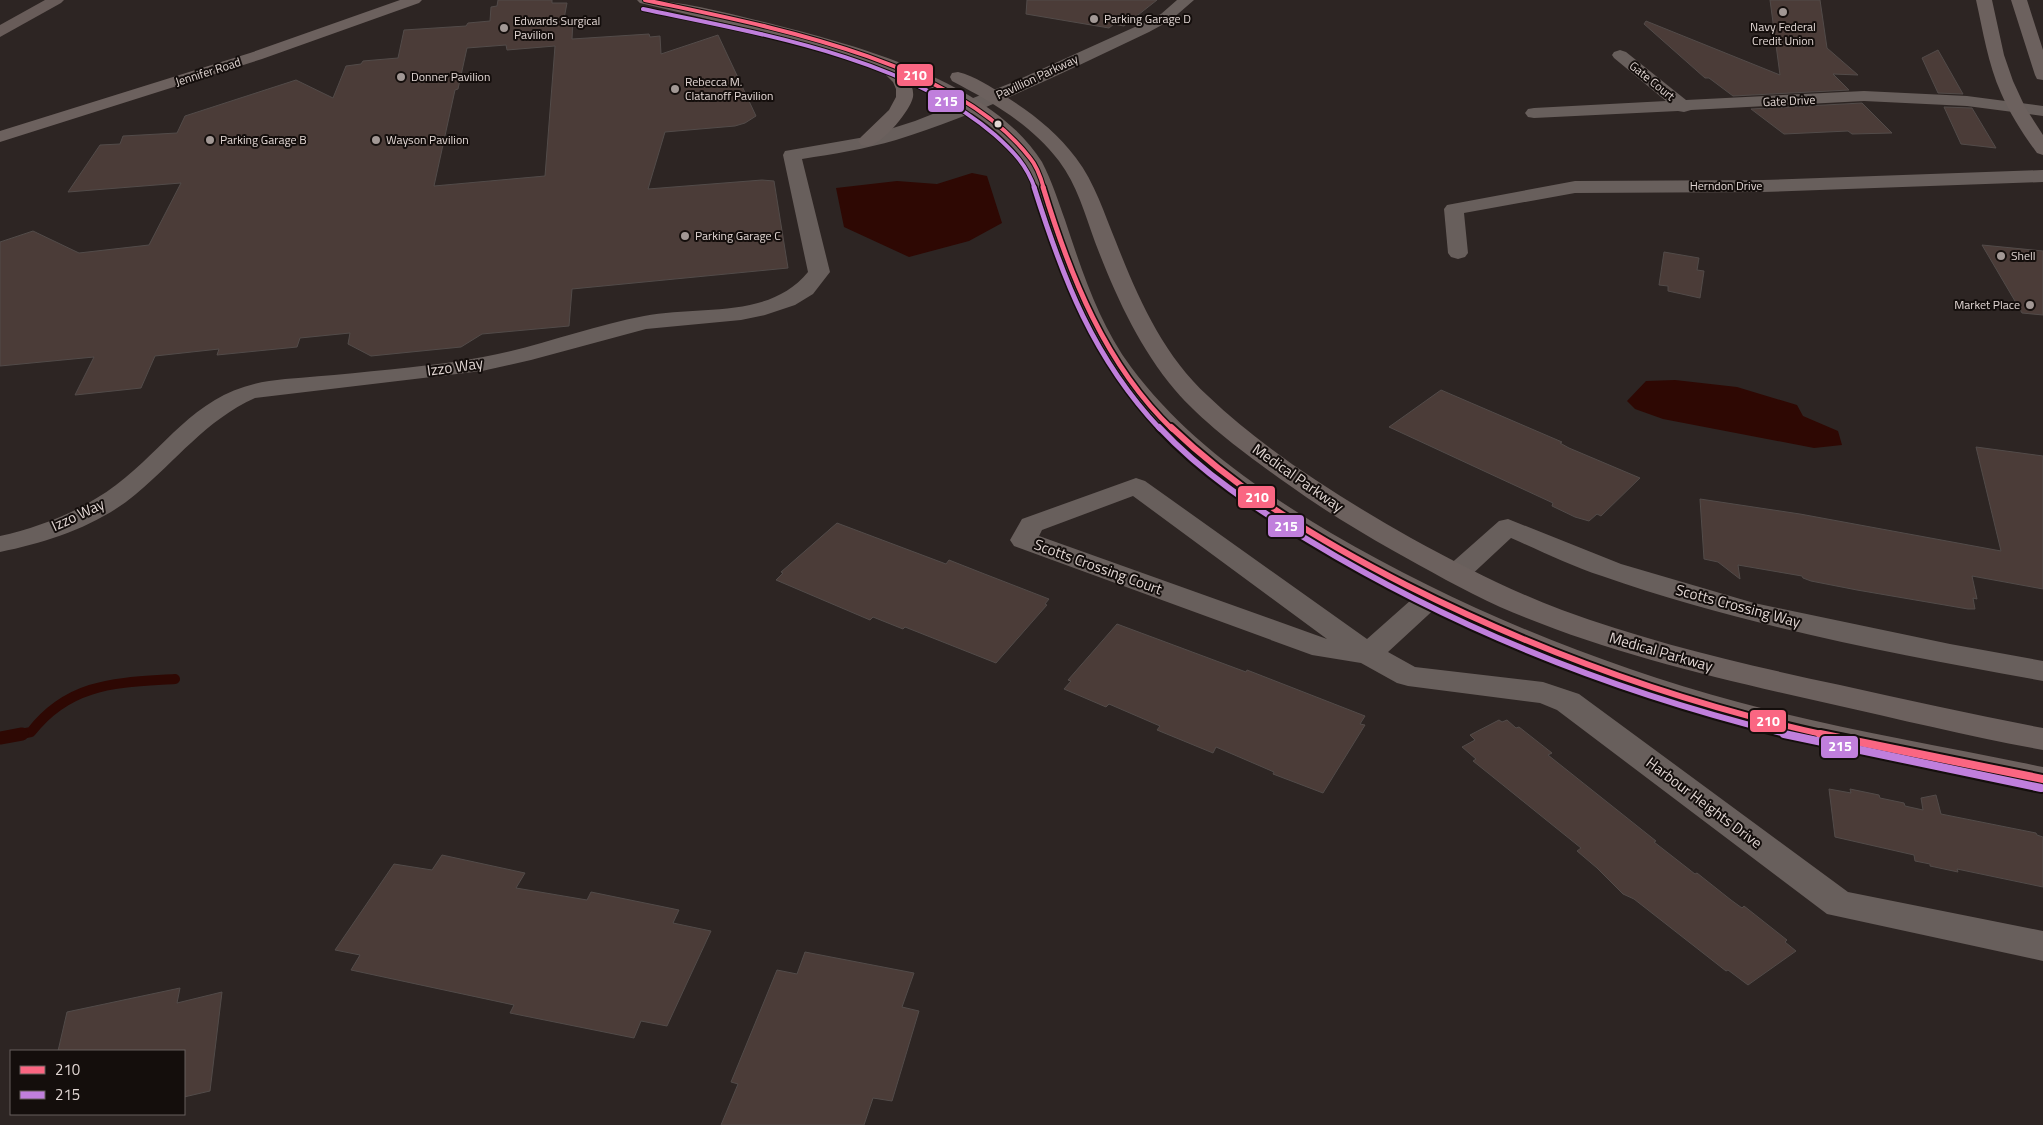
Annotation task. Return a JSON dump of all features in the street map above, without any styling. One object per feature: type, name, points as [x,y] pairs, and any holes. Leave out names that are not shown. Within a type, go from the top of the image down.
[{"type":"highway","points":[[0,32],[56,0]]},
{"type":"main road","points":[[380,13],[399,0]]},
{"type":"main road","name":"Jennifer Road","points":[[0,137],[256,56],[414,0]]},
{"type":"main road","name":"Medical Parkway","points":[[645,0],[778,31],[840,49],[1022,115],[1048,137],[1069,162],[1086,190],[1136,314],[1163,360],[1187,390],[1214,415],[1275,464],[1319,495],[1457,573],[1509,599],[1595,633],[1659,653],[1754,677],[2043,739]]},
{"type":"main road","points":[[714,0],[819,28],[924,62]]},
{"type":"main road","points":[[1984,0],[1994,48],[2026,74]]},
{"type":"main road","points":[[2019,0],[2026,74],[2016,107],[2043,149]]},
{"type":"main road","points":[[867,141],[892,117],[905,99],[903,84],[883,64]]},
{"type":"main road","name":"Medical Parkway","points":[[940,69],[985,101],[1007,131],[1032,159],[1086,305],[1110,353],[1146,403],[1164,422],[1222,474],[1282,514],[1348,554],[1430,598],[1506,633],[1603,671],[1722,709],[1798,728],[2043,779]]},
{"type":"street","name":"Pavillion Parkway","points":[[792,155],[888,136],[985,101],[1166,17],[1186,0]]},
{"type":"street","name":"Gate Court","points":[[1620,55],[1684,106]]},
{"type":"street","name":"Gate Drive","points":[[1534,113],[1864,96],[1967,101],[2043,110]]},
{"type":"street","name":"Izzo Way","points":[[0,544],[69,522],[93,510],[125,490],[159,460],[192,426],[228,402],[259,389],[365,379],[483,364],[647,322],[754,311],[779,304],[799,294],[813,284],[819,272],[792,155]]},
{"type":"street","name":"Herndon Drive","points":[[1458,252],[1454,209],[1575,187],[1763,186],[2043,176]]},
{"type":"street","name":"Scotts Crossing Court","points":[[1136,486],[1368,654],[1322,648],[1024,540],[1031,525],[1136,486]]},
{"type":"street","name":"Scotts Crossing Way","points":[[1457,573],[1508,527],[1611,570],[1751,612],[1940,652],[2043,670]]},
{"type":"street","points":[[1368,654],[1430,598]]},
{"type":"street","name":"Harbour Heights Drive","points":[[1368,654],[1408,676],[1543,693],[1568,702],[1839,904],[2043,946]]},
{"type":"shaded area","points":[[972,173],[987,176],[1002,223],[969,241],[909,257],[844,227],[836,188],[897,181],[937,184]]},
{"type":"shaded area","points":[[1675,380],[1737,387],[1797,405],[1803,416],[1838,431],[1842,445],[1814,448],[1663,419],[1635,409],[1627,401],[1646,381]]},
{"type":"building","points":[[498,0],[552,0],[552,3],[567,3],[564,19],[573,19],[572,39],[649,34],[650,37],[660,36],[661,54],[718,35],[756,116],[745,123],[735,126],[665,132],[648,189],[762,180],[774,181],[788,268],[572,289],[569,326],[482,334],[461,347],[371,356],[348,344],[350,333],[300,338],[297,347],[217,355],[219,349],[155,356],[141,388],[75,395],[94,357],[0,366],[0,242],[33,231],[79,253],[149,245],[181,183],[68,192],[100,145],[120,144],[123,136],[177,133],[185,116],[296,80],[333,98],[346,66],[361,64],[363,61],[398,58],[404,30],[466,26],[468,23],[490,21],[491,7],[497,6]],"holes":[[[506,45],[507,50],[555,46],[545,176],[434,186],[455,90],[458,89],[467,48]]]},
{"type":"building","name":"Parking Garage D","points":[[1027,0],[1157,0],[1124,26],[1114,24],[1109,28],[1026,14]]},
{"type":"building","points":[[1770,0],[1820,0],[1827,48],[1858,75],[1833,74],[1849,90],[1733,96],[1709,78],[1705,78],[1644,24],[1646,21],[1780,75]]},
{"type":"building","points":[[1938,50],[1963,94],[1938,93],[1922,58]]},
{"type":"building","points":[[1862,103],[1892,133],[1852,134],[1848,131],[1784,134],[1751,109]]},
{"type":"building","points":[[1944,107],[1972,108],[1996,148],[1961,144]]},
{"type":"building","points":[[1982,245],[2043,251],[2043,315],[2022,313]]},
{"type":"building","points":[[1664,252],[1699,258],[1697,270],[1704,271],[1700,298],[1668,291],[1668,286],[1659,285]]},
{"type":"building","points":[[1441,390],[1640,478],[1601,516],[1597,514],[1589,521],[1575,517],[1552,506],[1553,503],[1389,427]]},
{"type":"building","points":[[1976,447],[2043,456],[2043,589],[1972,576],[1977,599],[1973,598],[1975,609],[1968,609],[1857,590],[1811,581],[1802,576],[1738,565],[1740,579],[1718,562],[1704,559],[1700,499],[1800,514],[2001,551]]},
{"type":"building","points":[[837,523],[946,564],[949,560],[1049,599],[1045,604],[1047,605],[996,663],[905,627],[903,629],[873,617],[870,620],[776,580],[783,573],[781,572]]},
{"type":"building","points":[[1117,624],[1246,672],[1247,670],[1365,716],[1360,724],[1365,725],[1323,793],[1273,774],[1274,772],[1216,747],[1213,753],[1157,730],[1160,726],[1109,704],[1106,707],[1064,689],[1071,681],[1068,680]]},
{"type":"building","points":[[1499,720],[1502,722],[1507,720],[1516,728],[1519,727],[1552,753],[1548,755],[1656,841],[1654,842],[1742,908],[1744,906],[1787,940],[1785,942],[1796,951],[1748,985],[1728,970],[1726,971],[1634,899],[1623,894],[1577,851],[1581,848],[1473,761],[1476,759],[1462,747],[1475,740],[1470,735]]},
{"type":"building","points":[[1829,789],[1851,793],[1850,789],[1879,795],[1880,798],[1904,803],[1905,806],[1923,810],[1921,798],[1936,795],[1941,814],[2036,833],[2043,837],[2043,887],[1957,869],[1958,872],[1930,866],[1930,864],[1915,861],[1914,855],[1835,837]]},
{"type":"building","points":[[442,855],[525,873],[516,888],[587,900],[591,892],[679,910],[673,923],[711,931],[667,1026],[641,1021],[634,1038],[510,1013],[514,1005],[351,970],[360,955],[335,950],[394,864],[432,870]]},
{"type":"building","points":[[805,952],[914,973],[902,1007],[919,1011],[892,1101],[873,1098],[864,1125],[721,1125],[738,1084],[731,1082],[777,970],[797,974]]},
{"type":"building","points":[[180,988],[177,1003],[222,992],[210,1091],[185,1097],[185,1050],[58,1050],[67,1012]]},
{"type":"waterway","points":[[16,735],[31,732],[62,703],[78,694],[114,684],[175,679]]},
{"type":"waterway","points":[[0,738],[22,734]]},
{"type":"transit line","name":"210","points":[[645,0],[742,21],[853,51],[907,71],[956,95],[998,124],[1030,157],[1035,166],[1084,300],[1097,328],[1130,380],[1170,426],[1218,470],[1353,557],[1426,595],[1512,634],[1601,669],[1691,700],[1812,732],[2043,779]]},
{"type":"transit line","name":"215","points":[[643,9],[787,41],[838,56],[889,73],[935,94],[976,119],[1019,157],[1028,172],[1081,316],[1111,369],[1129,393],[1170,439],[1221,484],[1334,556],[1424,604],[1510,643],[1599,678],[1689,708],[1811,740],[2041,788]]},
{"type":"place","name":"Navy Federal Credit Union","points":[[1783,12]]},
{"type":"place","name":"Parking Garage D","points":[[1094,19]]},
{"type":"place","name":"Edwards Surgical Pavilion","points":[[504,28]]},
{"type":"place","name":"Donner Pavilion","points":[[401,77]]},
{"type":"place","name":"Rebecca M. Clatanoff Pavilion","points":[[675,89]]},
{"type":"place","name":"Parking Garage B","points":[[210,140]]},
{"type":"place","name":"Wayson Pavilion","points":[[376,140]]},
{"type":"place","name":"Parking Garage C","points":[[685,236]]},
{"type":"place","name":"Shell","points":[[2001,256]]},
{"type":"place","name":"Market Place","points":[[2030,305]]}]
